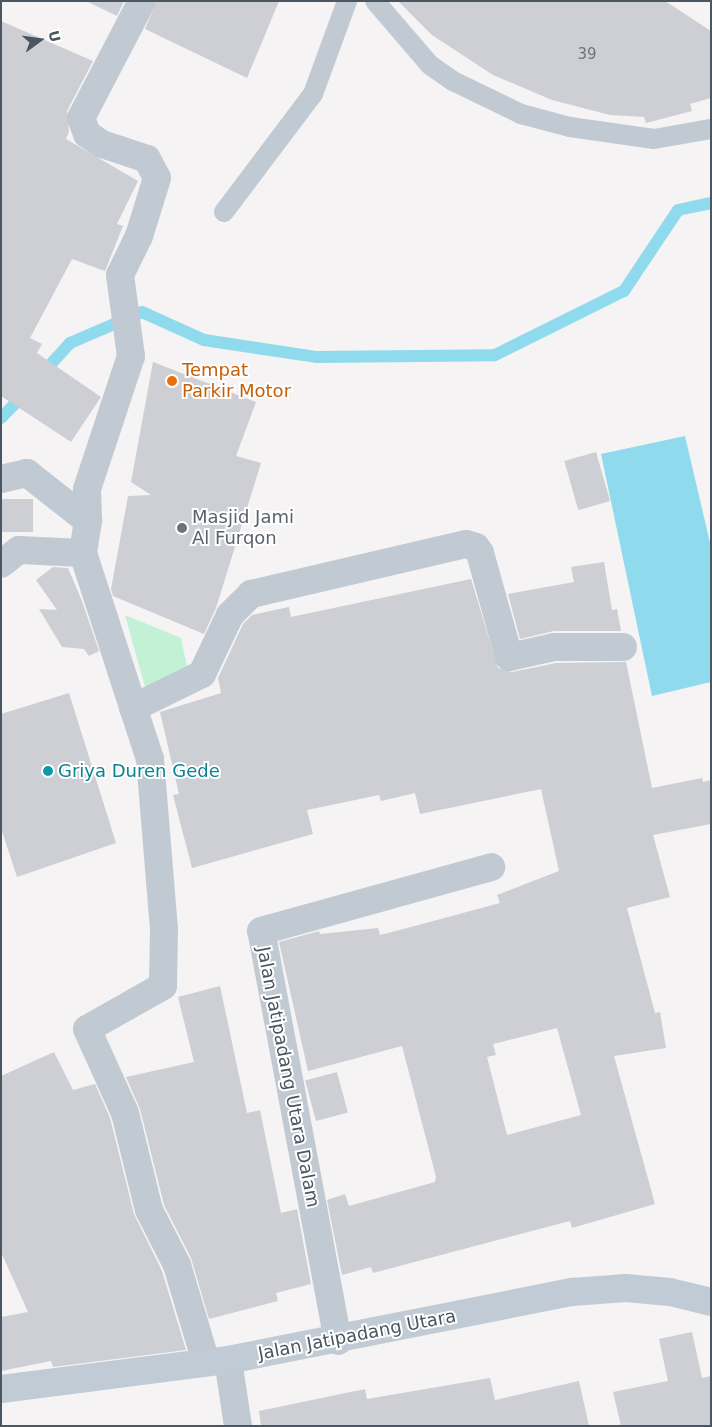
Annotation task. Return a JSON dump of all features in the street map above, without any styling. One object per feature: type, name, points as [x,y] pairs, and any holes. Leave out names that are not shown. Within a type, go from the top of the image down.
[{"type":"street","points":[[142,1],[81,118],[87,134],[102,144],[147,159],[156,174],[139,236],[120,275],[131,356],[87,490],[88,522],[84,553],[150,759],[164,919],[163,986],[87,1028],[125,1113],[149,1210],[177,1265],[217,1361],[238,1426]]},
{"type":"street","points":[[1,478],[27,473],[88,522]]},
{"type":"street","points":[[133,708],[202,674],[230,615],[251,594],[466,544],[476,547],[480,553],[509,657],[554,647],[622,647]]},
{"type":"street","points":[[1,564],[19,550],[84,553]]},
{"type":"street","name":"Jalan Jatipadang Utara Dalam","points":[[338,1340],[261,931],[491,867]]},
{"type":"street","name":"Jalan Jatipadang Utara","points":[[1,1389],[217,1361],[338,1340],[599,1289],[670,1292],[711,1302]]},
{"type":"lane","points":[[224,212],[313,94],[347,1]]},
{"type":"lane","points":[[375,1],[430,65],[453,81],[521,114],[570,127],[654,139],[711,129]]},
{"type":"green space","points":[[125,615],[181,638],[189,677],[147,694]]},
{"type":"water","points":[[685,436],[711,547],[711,682],[652,696],[601,454]]},
{"type":"building","points":[[86,1],[124,1],[117,16]]},
{"type":"building","points":[[157,1],[279,1],[247,78],[145,29]]},
{"type":"building","points":[[398,1],[665,1],[711,31],[711,98],[690,104],[692,111],[646,123],[644,117],[610,115],[552,100],[493,75],[432,35]]},
{"type":"building","points":[[1,21],[93,61],[67,111],[69,132],[66,139],[138,181],[117,224],[123,226],[105,271],[72,259],[30,338],[42,344],[37,353],[101,397],[71,442],[1,396]]},
{"type":"building","name":"Masjid Jami Al Furqon","points":[[153,362],[256,402],[236,456],[261,463],[216,608],[204,634],[113,596],[111,589],[128,496],[151,495],[131,482]]},
{"type":"building","points":[[596,452],[610,501],[578,510],[564,461]]},
{"type":"building","points":[[1,499],[33,499],[33,532],[1,532]]},
{"type":"building","points":[[604,562],[612,610],[617,609],[621,631],[554,631],[520,639],[508,594],[574,582],[571,567]]},
{"type":"building","points":[[53,567],[68,568],[82,601],[99,651],[89,656],[84,649],[62,647],[39,609],[57,610],[36,580]]},
{"type":"building","points":[[471,579],[498,668],[512,672],[556,663],[626,662],[652,788],[702,778],[703,782],[711,780],[711,824],[653,835],[670,897],[627,908],[655,1013],[660,1012],[666,1048],[614,1056],[655,1204],[572,1228],[570,1221],[373,1273],[371,1267],[342,1275],[327,1200],[345,1194],[349,1206],[435,1182],[436,1177],[402,1046],[308,1071],[279,942],[319,931],[320,934],[378,928],[380,935],[500,903],[497,895],[559,871],[541,789],[420,814],[415,793],[381,801],[379,795],[307,810],[313,834],[192,868],[173,795],[179,794],[160,712],[221,693],[218,678],[243,624],[252,615],[289,607],[291,617]],"holes":[[[557,1028],[581,1115],[507,1135],[487,1057],[496,1055],[493,1044]]]},
{"type":"building","name":"Griya Duren Gede","points":[[69,693],[116,843],[17,877],[1,828],[1,714]]},
{"type":"building","points":[[220,986],[247,1113],[260,1110],[281,1213],[297,1209],[311,1284],[276,1293],[278,1301],[209,1319],[191,1258],[164,1205],[140,1109],[126,1077],[194,1062],[178,997]]},
{"type":"building","points":[[54,1052],[73,1090],[95,1084],[110,1118],[134,1214],[162,1271],[186,1350],[53,1367],[51,1361],[1,1371],[1,1317],[28,1312],[1,1252],[1,1076]]},
{"type":"building","points":[[337,1072],[348,1113],[316,1121],[305,1081]]},
{"type":"building","points":[[692,1332],[702,1378],[711,1376],[711,1426],[621,1426],[613,1392],[668,1381],[659,1339]]},
{"type":"building","points":[[490,1378],[495,1400],[579,1381],[589,1426],[261,1426],[259,1411],[365,1389],[367,1399]]},
{"type":"waterway","points":[[40,376],[70,343],[142,312],[204,340],[316,357],[495,355],[624,291],[678,210],[711,203]]},
{"type":"waterway","points":[[1,418],[25,393]]},
{"type":"place","name":"Tempat Parkir Motor","points":[[172,381]]},
{"type":"place","name":"Masjid Jami Al Furqon","points":[[182,528]]},
{"type":"place","name":"Griya Duren Gede","points":[[48,771]]}]
